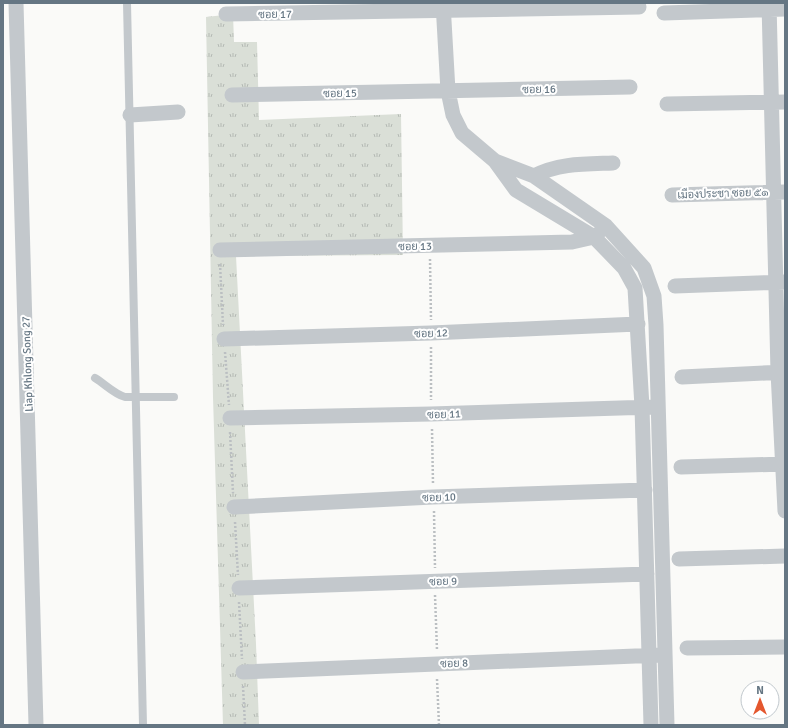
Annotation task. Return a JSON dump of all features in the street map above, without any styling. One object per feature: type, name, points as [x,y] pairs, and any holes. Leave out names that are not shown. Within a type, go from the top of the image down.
[{"type":"street","name":"Liap Khlong Song 27","points":[[16,3],[36,725]]},
{"type":"street","points":[[443,6],[448,91],[453,115],[462,133],[495,161],[516,190],[594,237],[624,268],[635,288],[642,407],[651,725]]},
{"type":"street","name":"ซอย 17","points":[[226,14],[443,6],[639,7]]},
{"type":"street","points":[[769,6],[778,102],[785,511]]},
{"type":"street","points":[[664,13],[769,6],[785,9]]},
{"type":"street","name":"ซอย 16","points":[[448,91],[630,87]]},
{"type":"street","name":"ซอย 15","points":[[232,95],[448,91]]},
{"type":"street","points":[[667,104],[778,102]]},
{"type":"street","points":[[130,114],[178,112]]},
{"type":"street","points":[[495,161],[534,176],[606,226],[635,256],[644,268],[650,282],[654,296],[656,325],[667,725]]},
{"type":"street","points":[[534,176],[546,170],[563,165],[613,163]]},
{"type":"street","name":"เมืองประชา ซอย ๕๑","points":[[672,195],[780,192]]},
{"type":"street","name":"ซอย 13","points":[[220,250],[572,242],[594,237],[606,226]]},
{"type":"street","points":[[675,286],[780,282]]},
{"type":"street","name":"ซอย 12","points":[[224,338],[423,334],[638,324]]},
{"type":"street","points":[[682,377],[782,372]]},
{"type":"street","name":"ซอย 11","points":[[230,418],[659,407]]},
{"type":"street","points":[[681,467],[784,464]]},
{"type":"street","name":"ซอย 10","points":[[234,507],[433,497],[645,490]]},
{"type":"street","points":[[679,559],[785,556]]},
{"type":"street","name":"ซอย 9","points":[[239,588],[647,574]]},
{"type":"street","points":[[687,648],[785,647]]},
{"type":"street","name":"ซอย 8","points":[[243,672],[665,655]]},
{"type":"lane","points":[[127,3],[142,725]]},
{"type":"lane","points":[[95,378],[118,395],[136,397],[174,397]]},
{"type":"path","points":[[220,250],[239,588],[245,725]]},
{"type":"green space","points":[[233,14],[234,42],[257,42],[259,120],[401,114],[403,255],[236,256],[259,725],[223,725],[213,397],[206,17]]}]
